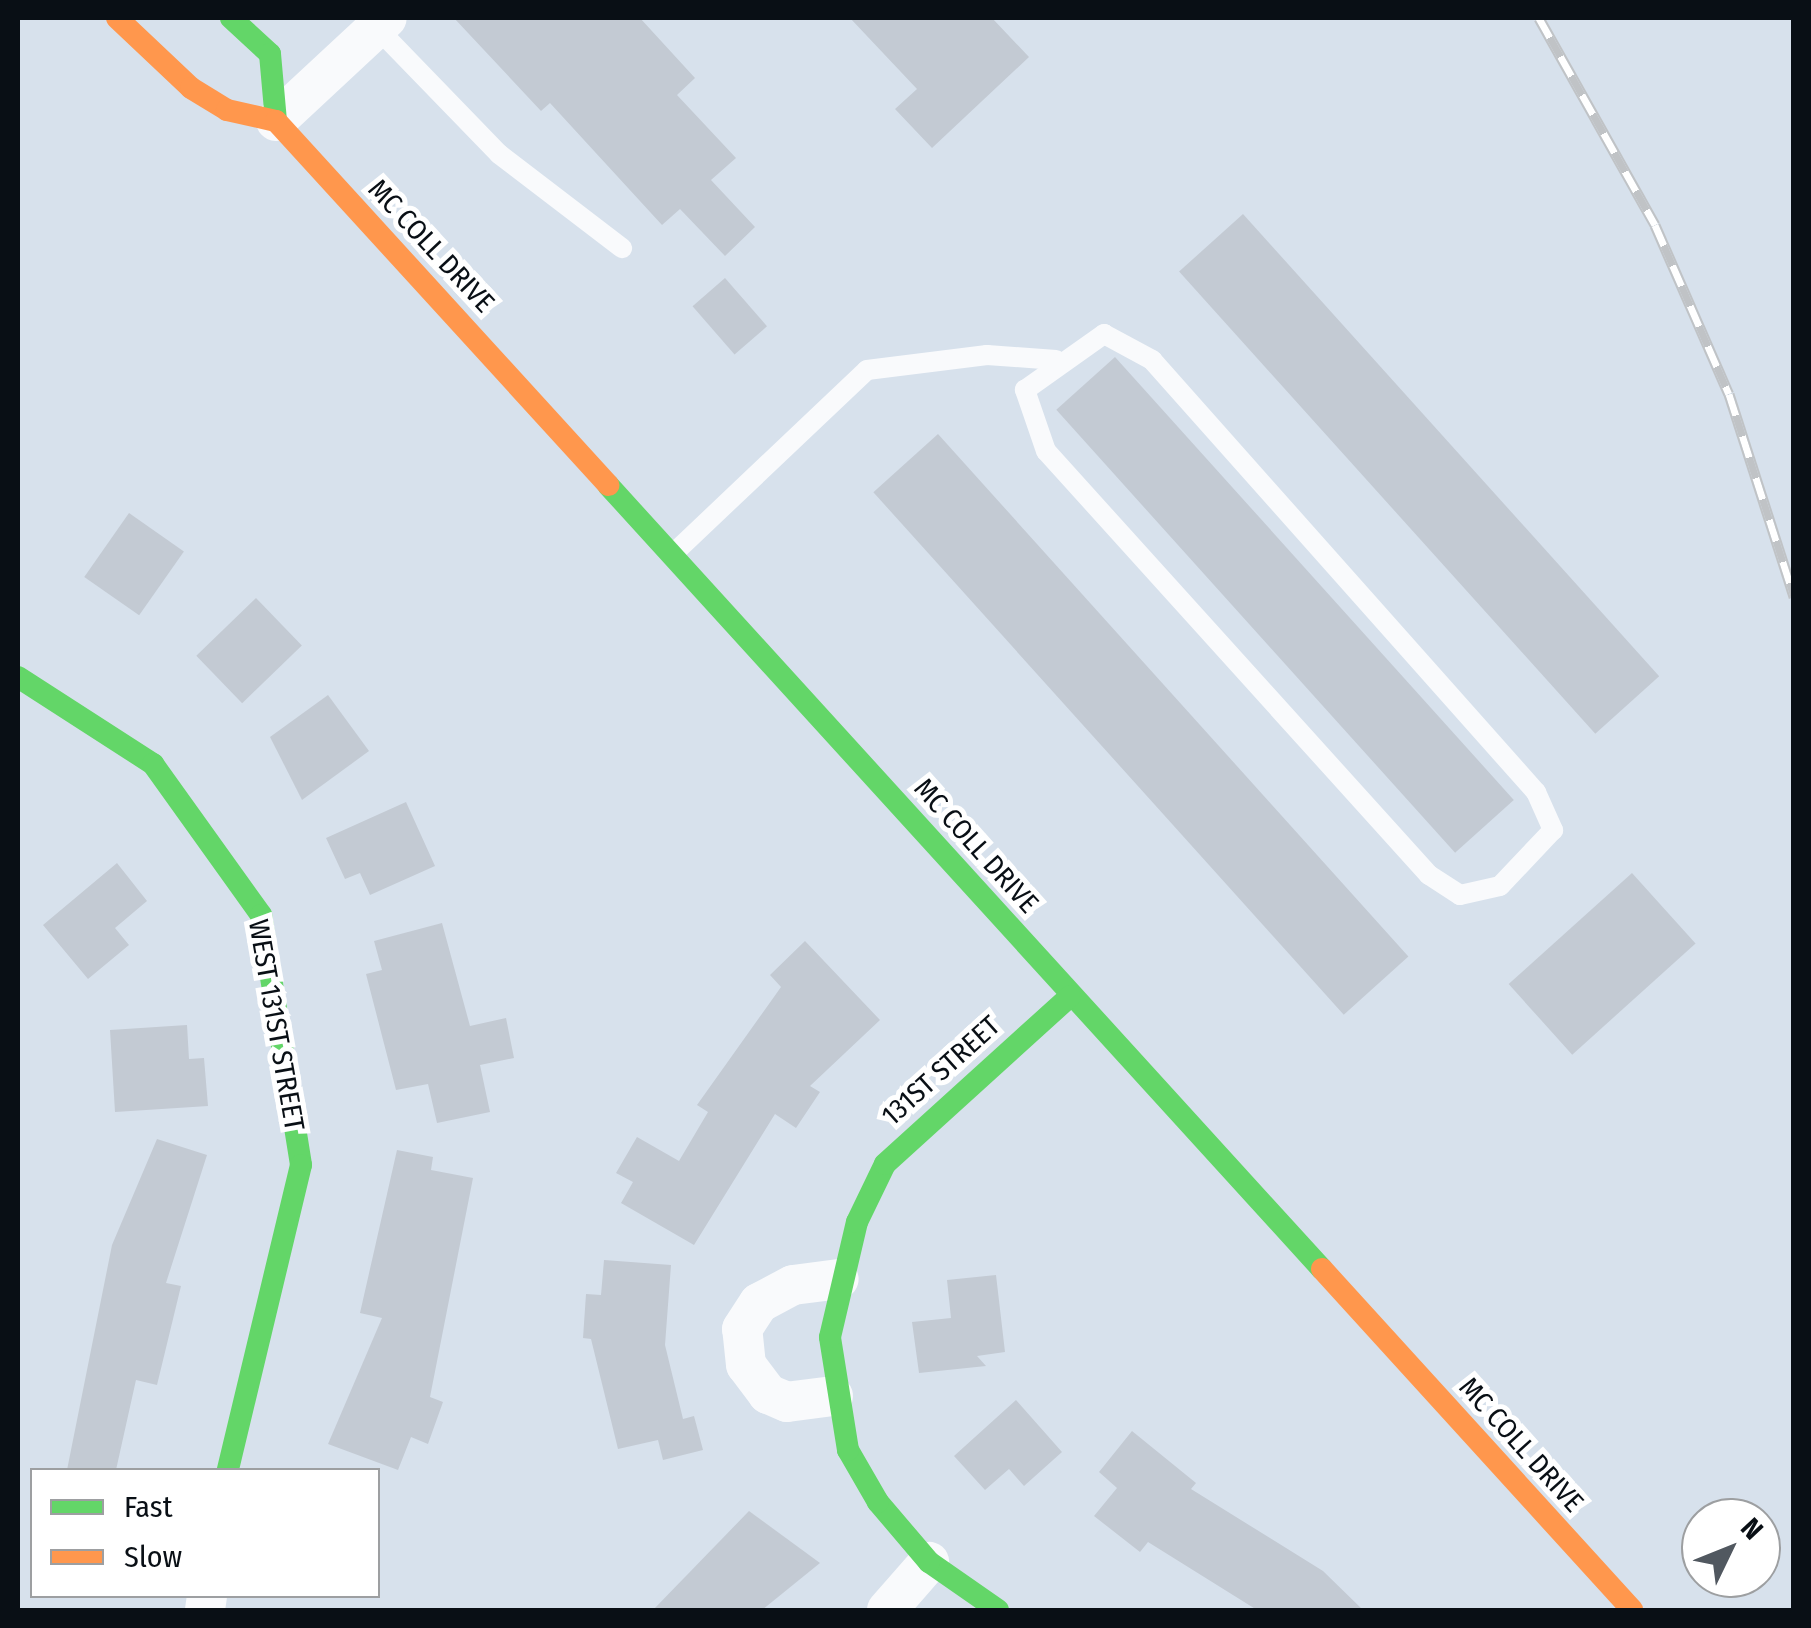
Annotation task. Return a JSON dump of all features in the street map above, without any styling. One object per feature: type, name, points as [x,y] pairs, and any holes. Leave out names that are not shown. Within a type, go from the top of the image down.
[{"type":"main road","points":[[116,18],[191,88],[227,110],[276,121],[270,54],[231,18]]},
{"type":"main road","name":"MC COLL DRIVE","points":[[276,121],[1632,1610]]},
{"type":"main road","name":"WEST 131ST STREET","points":[[18,677],[153,764],[260,915],[301,1164],[228,1468]]},
{"type":"main road","name":"131ST STREET","points":[[998,1610],[929,1562],[878,1502],[848,1450],[834,1396],[839,1278],[885,1164],[1070,996]]},
{"type":"street","points":[[276,121],[382,22]]},
{"type":"street","points":[[834,1396],[787,1402],[768,1394],[746,1365],[742,1329],[759,1303],[793,1285],[839,1278]]},
{"type":"street","points":[[887,1610],[929,1562]]},
{"type":"lane","points":[[382,22],[499,154],[622,248]]},
{"type":"lane","points":[[673,555],[867,370],[987,354],[1056,360],[1104,334],[1152,360],[1536,792],[1553,830],[1534,859],[1500,886],[1460,895],[1429,875],[1046,451],[1025,390],[1056,360]]},
{"type":"building","points":[[454,18],[640,18],[695,78],[677,95],[736,158],[711,180],[755,227],[725,256],[680,209],[662,225],[550,103],[541,111]]},
{"type":"building","points":[[850,18],[992,18],[1029,57],[932,148],[895,109],[917,89]]},
{"type":"building","points":[[1243,214],[1659,676],[1595,734],[1179,272]]},
{"type":"building","points":[[725,278],[767,326],[735,355],[693,306]]},
{"type":"building","points":[[1115,357],[1514,800],[1455,853],[1056,410]]},
{"type":"building","points":[[938,434],[1408,956],[1344,1015],[873,492]]},
{"type":"building","points":[[129,513],[184,551],[139,615],[84,577]]},
{"type":"building","points":[[256,598],[302,645],[242,703],[196,656]]},
{"type":"building","points":[[328,695],[369,751],[302,800],[270,737]]},
{"type":"building","points":[[406,802],[435,866],[370,895],[360,873],[345,879],[326,838]]},
{"type":"building","points":[[117,863],[147,901],[115,928],[129,945],[88,979],[43,925]]},
{"type":"building","points":[[1632,873],[1696,944],[1572,1055],[1509,984]]},
{"type":"building","points":[[442,923],[470,1026],[506,1018],[514,1058],[480,1065],[490,1112],[437,1123],[428,1084],[396,1090],[366,974],[382,970],[374,941]]},
{"type":"building","points":[[805,941],[880,1020],[810,1086],[820,1092],[796,1128],[775,1114],[694,1245],[621,1203],[633,1182],[616,1173],[637,1137],[679,1161],[708,1112],[697,1105],[781,987],[770,975]]},
{"type":"building","points":[[187,1025],[189,1059],[204,1058],[208,1106],[115,1112],[110,1030]]},
{"type":"building","points":[[157,1139],[207,1155],[166,1283],[181,1286],[157,1385],[136,1380],[116,1468],[67,1468],[112,1245]]},
{"type":"building","points":[[397,1150],[433,1157],[431,1170],[473,1178],[430,1397],[443,1402],[428,1444],[411,1437],[398,1470],[328,1444],[382,1318],[360,1313]]},
{"type":"building","points":[[604,1260],[671,1265],[665,1345],[683,1419],[694,1416],[703,1450],[663,1460],[658,1440],[618,1449],[591,1339],[583,1338],[586,1294],[601,1295]]},
{"type":"building","points":[[996,1275],[1005,1352],[977,1356],[986,1366],[919,1373],[912,1322],[951,1318],[947,1280]]},
{"type":"building","points":[[1016,1400],[1062,1452],[1024,1486],[1009,1469],[985,1490],[954,1456]]},
{"type":"building","points":[[1132,1431],[1196,1483],[1191,1489],[1323,1571],[1363,1610],[1257,1610],[1148,1542],[1140,1552],[1094,1516],[1117,1488],[1099,1472]]},
{"type":"building","points":[[749,1511],[820,1563],[762,1610],[653,1610]]},
{"type":"railway","points":[[1539,18],[1655,225],[1729,394],[1794,597]]},
{"type":"traffic: fast","points":[[231,18],[270,54],[276,121]]},
{"type":"traffic: fast","points":[[608,485],[1322,1269]]},
{"type":"traffic: fast","points":[[18,677],[153,764],[261,915],[301,1165],[228,1468]]},
{"type":"traffic: fast","points":[[998,1610],[929,1562],[878,1502],[848,1450],[830,1337],[857,1222],[885,1164],[1070,996]]},
{"type":"traffic: slow","points":[[117,18],[191,88],[227,110],[276,121],[608,485]]},
{"type":"traffic: slow","points":[[1322,1269],[1632,1610]]}]
